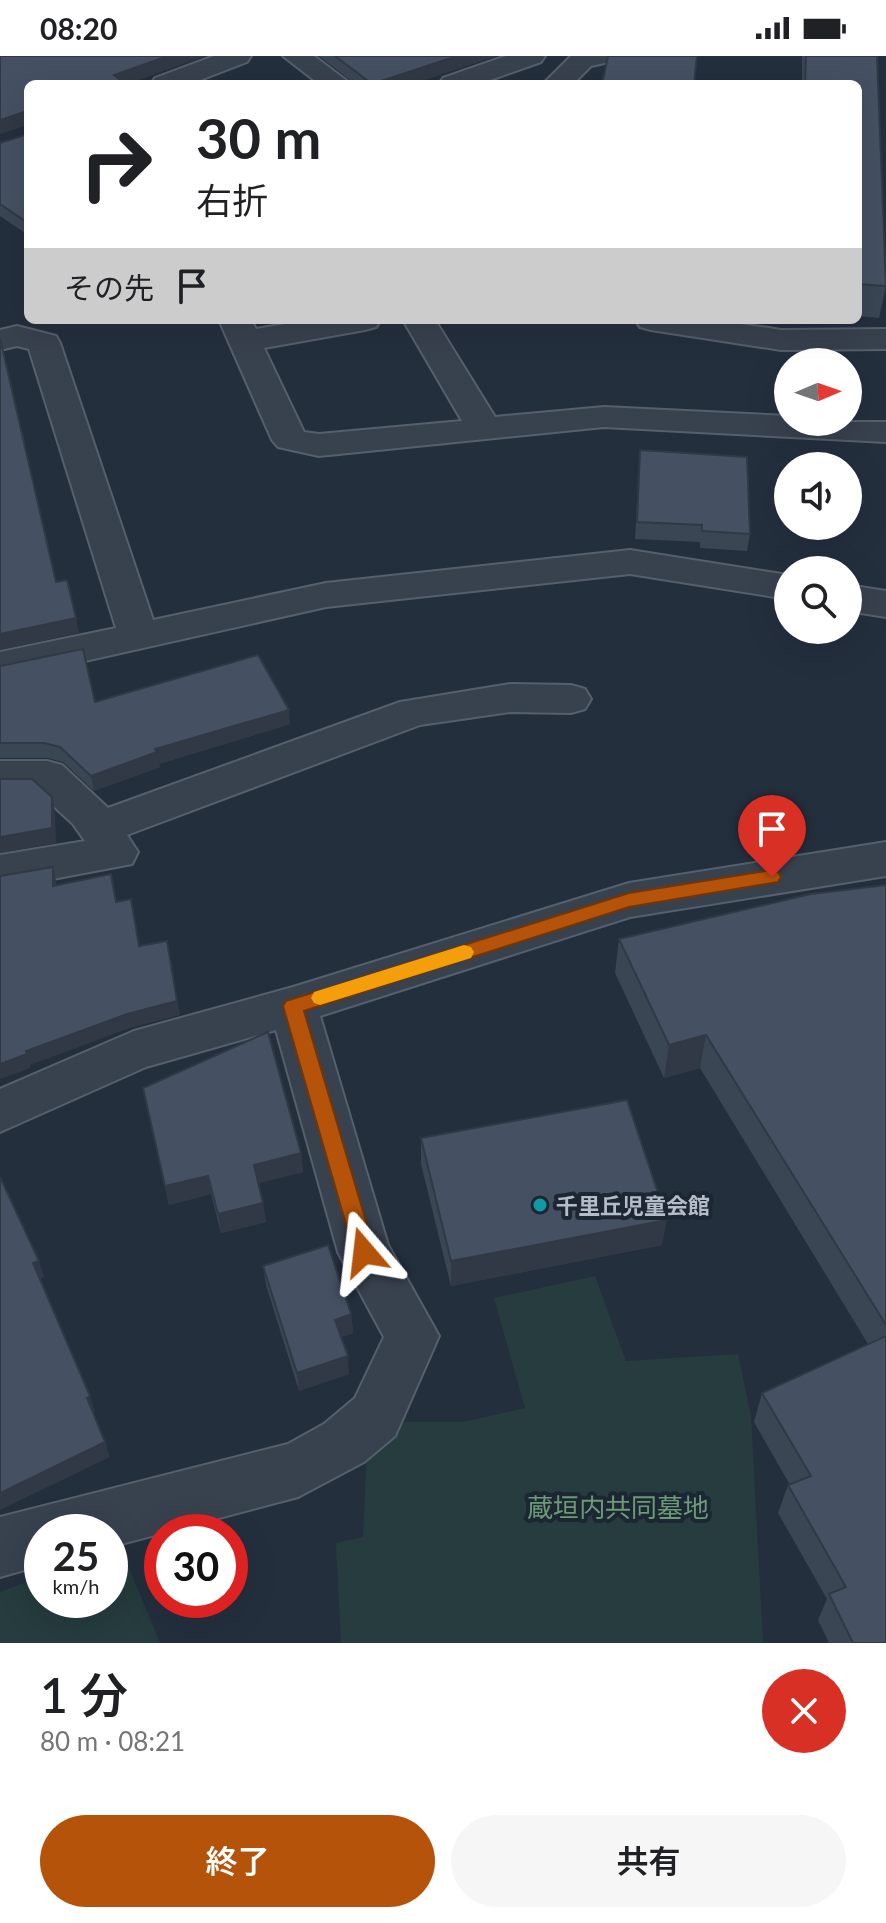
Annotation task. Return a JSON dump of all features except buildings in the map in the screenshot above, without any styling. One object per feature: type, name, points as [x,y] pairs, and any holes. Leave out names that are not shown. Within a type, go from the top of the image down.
[{"type":"street","points":[[175,80],[238,56]]},
{"type":"street","points":[[296,56],[331,80]]},
{"type":"street","points":[[464,80],[532,56]]},
{"type":"street","points":[[561,80],[587,57]]},
{"type":"street","points":[[315,324],[240,330],[290,440],[319,445],[604,417],[774,423]]},
{"type":"street","points":[[421,324],[483,427]]},
{"type":"street","points":[[677,324],[781,340],[886,339]]},
{"type":"street","points":[[0,340],[17,336],[44,343],[138,635]]},
{"type":"street","points":[[862,429],[886,432]]},
{"type":"street","points":[[0,666],[326,595],[630,562],[774,585]]},
{"type":"street","points":[[862,600],[886,604]]},
{"type":"street","points":[[99,828],[414,712],[510,698],[571,699]]},
{"type":"street","points":[[0,776],[47,776],[88,813],[116,852],[0,872]]},
{"type":"street","points":[[0,1111],[134,1051],[293,1006],[629,900],[886,859]]},
{"type":"street","points":[[126,1514],[298,1469],[344,1443],[375,1417],[412,1336],[364,1252],[293,1006]]},
{"type":"street","points":[[0,1547],[24,1541]]},
{"type":"green space","name":"蔵垣内共同墓地","points":[[595,1276],[626,1361],[738,1354],[751,1416],[763,1643],[341,1643],[336,1543],[363,1537],[367,1448],[388,1422],[463,1422],[525,1408],[494,1298]]},
{"type":"green space","points":[[128,1565],[144,1604],[144,1618],[150,1618],[160,1643],[0,1643],[0,1592],[24,1583],[24,1618],[128,1618]]},
{"type":"slow traffic","points":[[320,998],[464,952]]},
{"type":"place","name":"千里丘児童会館","points":[[540,1205]]},
{"type":"route","points":[[364,1252],[300,1040],[293,1006],[629,900],[772,877]]}]
